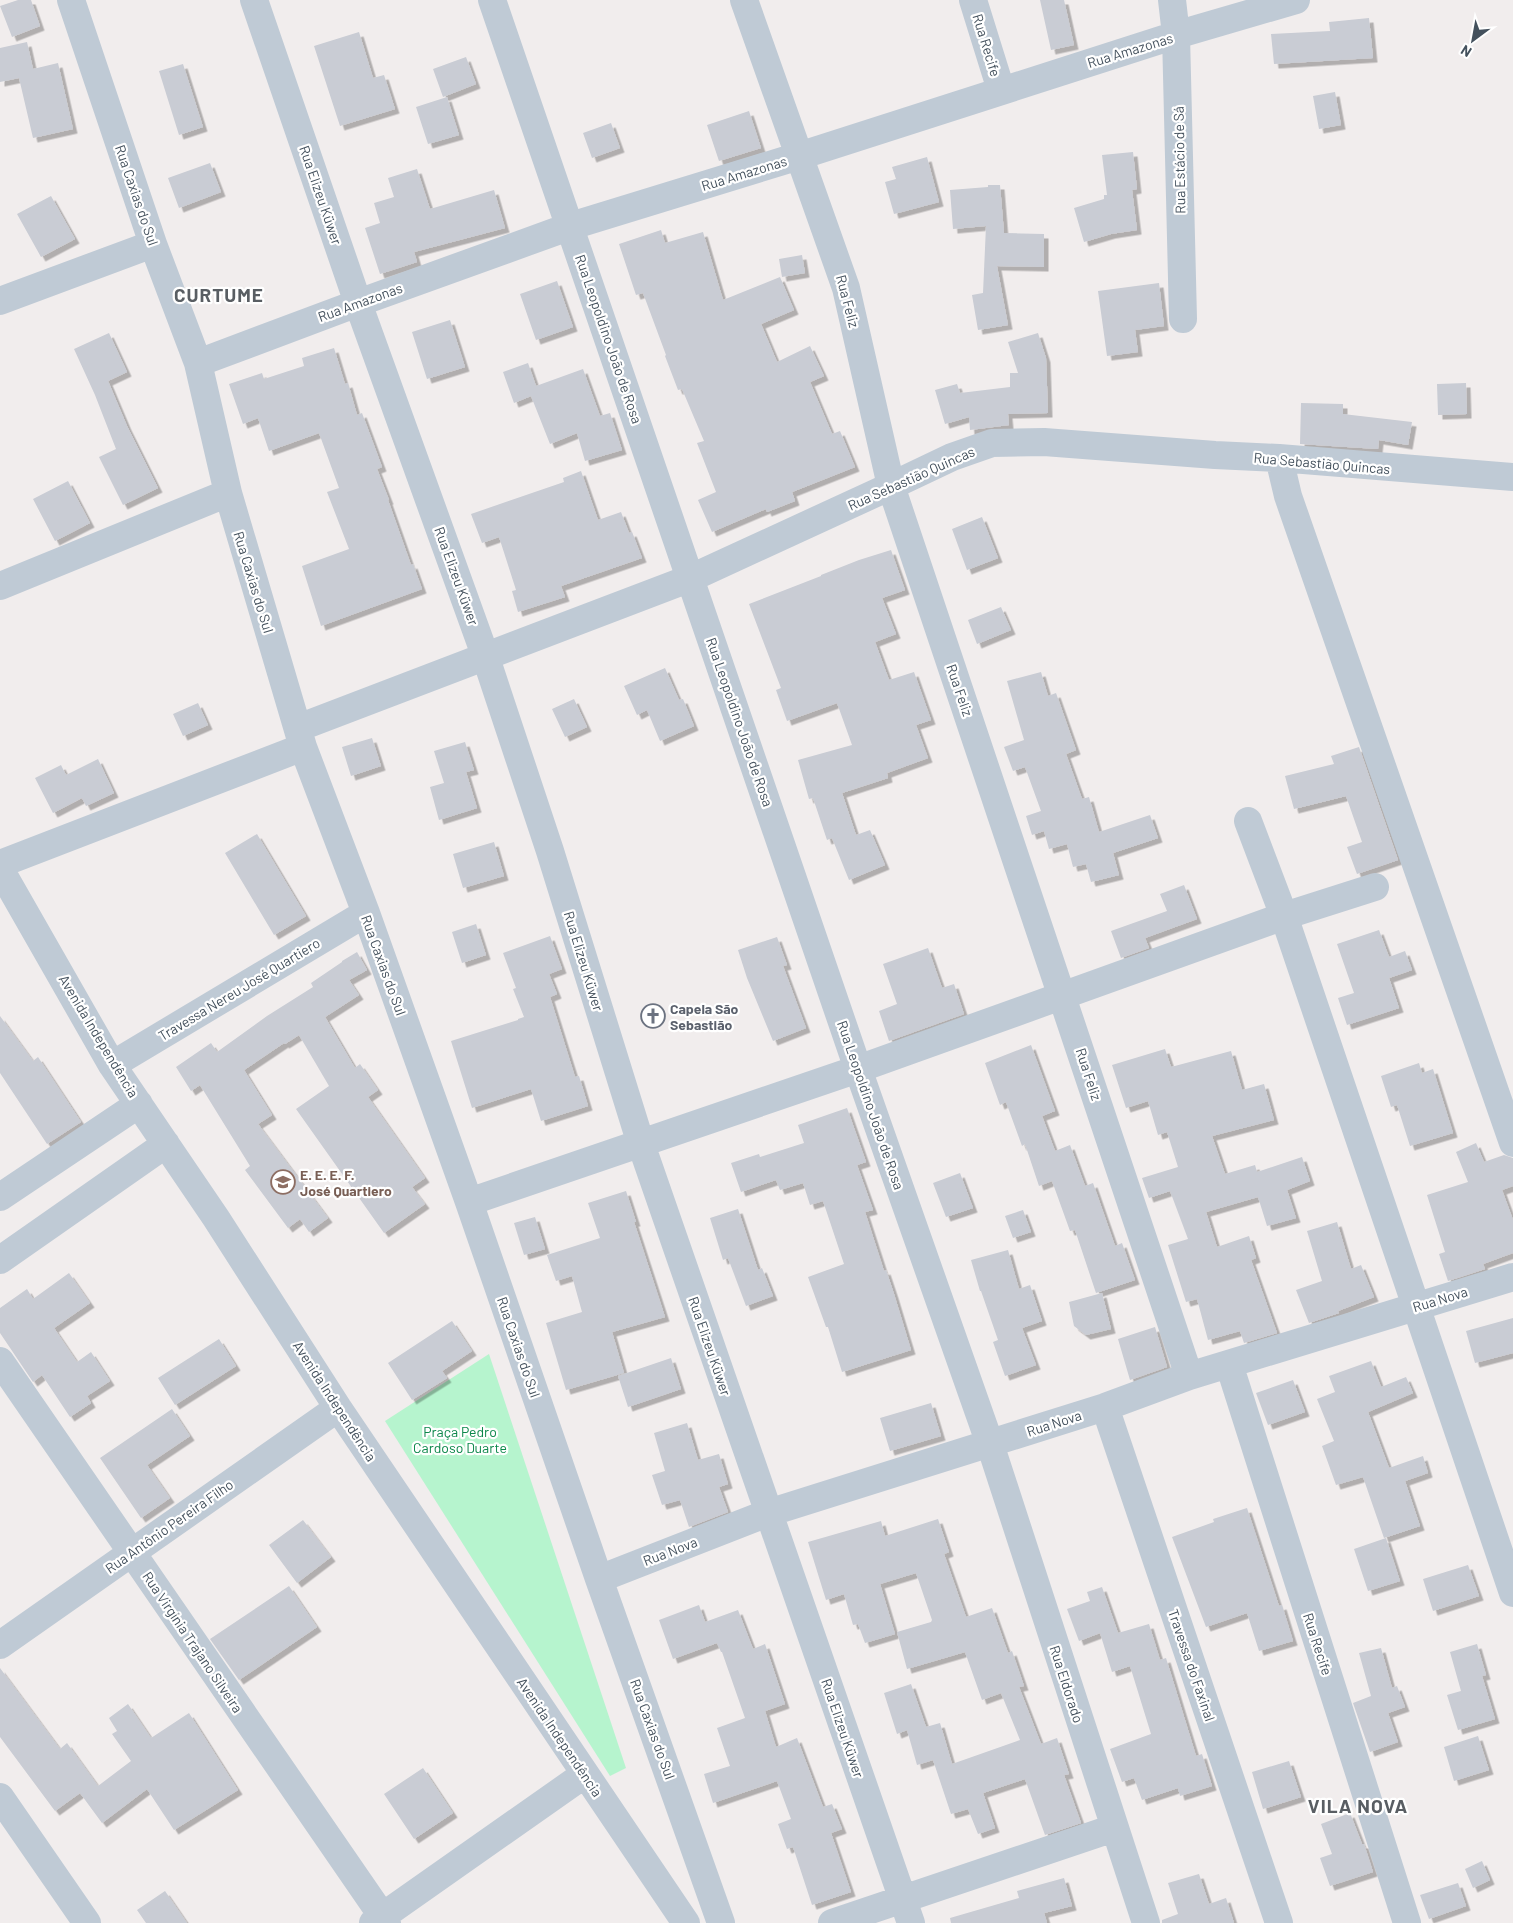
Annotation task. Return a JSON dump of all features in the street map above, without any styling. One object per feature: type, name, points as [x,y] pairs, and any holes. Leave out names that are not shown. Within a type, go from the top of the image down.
[{"type":"street","name":"Rua Caxias do Sul","points":[[71,0],[153,244],[198,363],[228,493],[301,737],[469,1202],[599,1579],[721,1923]]},
{"type":"street","name":"Rua Elizeu Küwer","points":[[254,0],[358,302],[485,655],[550,851],[641,1144],[907,1910]]},
{"type":"street","name":"Rua Leopoldino João de Rosa","points":[[492,0],[858,1068],[990,1444]]},
{"type":"street","name":"Rua Feliz","points":[[744,0],[846,288],[891,486],[1189,1376]]},
{"type":"street","name":"Rua Recife","points":[[974,0],[1001,90]]},
{"type":"street","name":"Rua Estácio de Sá","points":[[1172,0],[1176,35],[1183,320]]},
{"type":"street","name":"Rua Amazonas","points":[[198,363],[358,302],[570,226],[800,156],[1176,35],[1296,0]]},
{"type":"street","points":[[0,301],[153,244]]},
{"type":"street","name":"Rua Sebastião Quincas","points":[[0,864],[301,737],[485,655],[691,578],[952,457],[992,443],[1044,442],[1279,458],[1513,477]]},
{"type":"street","points":[[1279,458],[1288,496],[1513,1143]]},
{"type":"street","points":[[0,586],[228,493]]},
{"type":"street","points":[[1248,821],[1284,916],[1513,1593]]},
{"type":"street","name":"Avenida Independência","points":[[0,869],[112,1065],[222,1226],[338,1408],[686,1923]]},
{"type":"street","points":[[469,1202],[858,1068],[1284,916],[1375,887]]},
{"type":"street","name":"Travessa Nereu José Quartiero","points":[[112,1065],[366,913]]},
{"type":"street","points":[[0,1197],[139,1104]]},
{"type":"street","points":[[0,1260],[166,1144]]},
{"type":"street","name":"Rua Nova","points":[[599,1579],[768,1513],[1105,1407],[1189,1376],[1513,1277]]},
{"type":"street","name":"Rua Virgínia Trajano Silveira","points":[[0,1361],[132,1552],[381,1921]]},
{"type":"street","name":"Rua Recife","points":[[1229,1364],[1407,1923]]},
{"type":"street","name":"Travessa do Faxinal","points":[[1105,1407],[1279,1923]]},
{"type":"street","name":"Rua Antônio Pereira Filho","points":[[0,1645],[338,1408]]},
{"type":"street","name":"Rua Eldorado","points":[[990,1444],[1146,1923]]},
{"type":"street","points":[[381,1921],[585,1774]]},
{"type":"street","points":[[0,1797],[87,1923]]},
{"type":"street","points":[[832,1923],[907,1910],[1114,1828]]},
{"type":"green space","name":"Praça Pedro Cardoso Duarte","points":[[489,1354],[626,1768],[610,1776],[385,1421]]},
{"type":"building","points":[[18,0],[31,0],[40,26],[12,37],[0,6]]},
{"type":"building","points":[[1040,0],[1064,0],[1074,45],[1051,50]]},
{"type":"building","points":[[1369,18],[1373,58],[1274,64],[1271,34],[1330,31],[1329,22]]},
{"type":"building","points":[[359,32],[373,78],[384,75],[395,109],[340,126],[314,46]]},
{"type":"building","points":[[27,42],[33,69],[58,63],[73,129],[33,138],[19,78],[0,82],[0,48]]},
{"type":"building","points":[[466,57],[476,84],[443,97],[433,69]]},
{"type":"building","points":[[183,64],[203,127],[179,135],[159,71]]},
{"type":"building","points":[[1335,92],[1341,125],[1319,129],[1313,96]]},
{"type":"building","points":[[447,97],[459,135],[428,144],[416,107]]},
{"type":"building","points":[[749,111],[761,148],[719,161],[707,125]]},
{"type":"building","points":[[611,123],[620,148],[592,158],[583,133]]},
{"type":"building","points":[[1133,152],[1137,189],[1132,190],[1137,230],[1111,234],[1084,242],[1074,208],[1104,199],[1104,195],[1107,195],[1102,155]]},
{"type":"building","points":[[927,157],[939,202],[894,214],[885,182],[896,179],[892,167]]},
{"type":"building","points":[[210,163],[221,192],[179,208],[168,178]]},
{"type":"building","points":[[417,169],[430,209],[494,190],[505,228],[414,252],[417,262],[380,274],[365,228],[380,223],[374,203],[394,197],[388,178]]},
{"type":"building","points":[[988,185],[1000,185],[1004,233],[1044,234],[1044,267],[997,266],[1008,325],[978,330],[972,295],[983,293],[986,226],[953,229],[950,190],[988,187]]},
{"type":"building","points":[[51,196],[75,239],[41,257],[17,214]]},
{"type":"building","points":[[661,230],[665,243],[703,232],[723,300],[780,277],[794,310],[761,324],[777,362],[810,346],[824,376],[810,382],[832,434],[840,431],[855,467],[792,492],[795,501],[767,512],[766,509],[712,532],[698,500],[716,492],[697,443],[704,441],[682,389],[678,390],[643,293],[636,295],[619,244]]},
{"type":"building","points":[[802,255],[805,273],[782,277],[779,259]]},
{"type":"building","points":[[557,281],[573,327],[536,340],[520,294]]},
{"type":"building","points":[[1159,283],[1164,326],[1135,330],[1138,352],[1107,356],[1098,291]]},
{"type":"building","points":[[450,320],[465,367],[427,379],[412,332]]},
{"type":"building","points":[[109,333],[127,372],[108,381],[127,426],[158,488],[123,505],[99,457],[116,449],[95,395],[74,349]]},
{"type":"building","points":[[1038,333],[1046,358],[1048,413],[1008,414],[1009,425],[970,430],[969,417],[945,424],[935,390],[957,384],[960,393],[1010,387],[1010,373],[1018,373],[1008,342]]},
{"type":"building","points":[[334,348],[345,384],[348,383],[357,415],[362,413],[382,467],[377,469],[411,565],[413,564],[422,589],[321,626],[302,566],[349,549],[327,492],[339,488],[319,433],[269,451],[258,418],[243,424],[229,384],[262,373],[264,379],[304,366],[302,358]]},
{"type":"building","points":[[528,363],[536,386],[583,369],[600,416],[610,413],[622,450],[585,461],[577,433],[550,444],[531,396],[514,403],[503,372]]},
{"type":"building","points":[[1466,383],[1467,414],[1438,415],[1437,384]]},
{"type":"building","points":[[1301,403],[1343,404],[1343,414],[1412,422],[1408,445],[1379,440],[1378,449],[1300,444]]},
{"type":"building","points":[[581,471],[598,520],[621,512],[629,533],[632,532],[642,558],[561,586],[565,597],[518,612],[512,591],[516,590],[499,537],[482,543],[471,514],[564,482],[563,478]]},
{"type":"building","points":[[68,481],[90,523],[55,541],[33,499]]},
{"type":"building","points":[[982,517],[998,558],[967,570],[952,529]]},
{"type":"building","points":[[891,550],[905,590],[882,598],[896,634],[875,642],[889,680],[914,672],[931,720],[916,725],[928,758],[887,773],[888,778],[842,793],[856,835],[870,830],[885,865],[849,880],[832,838],[827,840],[813,798],[809,799],[798,760],[852,745],[837,703],[787,721],[776,690],[781,688],[749,604],[859,560]]},
{"type":"building","points":[[1001,607],[1011,630],[977,644],[968,620]]},
{"type":"building","points":[[665,668],[679,700],[683,699],[694,726],[660,741],[647,710],[637,715],[624,686]]},
{"type":"building","points":[[1041,672],[1048,696],[1056,693],[1076,750],[1066,754],[1082,799],[1089,797],[1099,832],[1150,815],[1158,838],[1113,853],[1119,875],[1091,882],[1086,864],[1073,867],[1067,844],[1049,849],[1044,831],[1032,835],[1026,816],[1041,811],[1025,767],[1013,771],[1004,747],[1024,740],[1007,681]]},
{"type":"building","points":[[574,699],[587,727],[565,737],[552,709]]},
{"type":"building","points":[[198,703],[208,725],[183,736],[173,714]]},
{"type":"building","points":[[372,738],[381,766],[351,776],[342,747]]},
{"type":"building","points":[[465,742],[474,770],[466,772],[477,808],[439,820],[430,787],[444,783],[434,751]]},
{"type":"building","points":[[1359,747],[1398,860],[1357,874],[1347,847],[1362,842],[1346,796],[1294,809],[1285,776],[1334,764],[1331,756]]},
{"type":"building","points":[[98,759],[114,793],[86,806],[82,798],[53,813],[35,778],[61,765],[66,775]]},
{"type":"building","points":[[257,834],[306,916],[274,935],[225,853]]},
{"type":"building","points":[[494,842],[504,876],[463,888],[453,854]]},
{"type":"building","points":[[1184,885],[1197,919],[1145,938],[1149,948],[1121,958],[1111,931],[1167,911],[1160,894]]},
{"type":"building","points":[[476,924],[486,955],[462,963],[452,932]]},
{"type":"building","points":[[1379,930],[1389,957],[1405,951],[1412,970],[1389,978],[1399,1008],[1347,1025],[1338,998],[1354,993],[1337,944]]},
{"type":"building","points":[[550,936],[562,969],[549,974],[557,994],[550,997],[575,1077],[579,1076],[588,1106],[541,1121],[531,1089],[472,1108],[451,1041],[524,1017],[513,989],[516,988],[503,953]]},
{"type":"building","points":[[777,937],[787,965],[783,966],[806,1028],[773,1041],[747,978],[738,950]]},
{"type":"building","points":[[928,948],[942,988],[954,984],[964,1014],[889,1041],[879,1011],[897,1004],[883,964]]},
{"type":"building","points":[[357,952],[367,970],[349,980],[359,995],[325,1017],[355,1068],[360,1064],[378,1090],[368,1097],[425,1178],[412,1187],[425,1204],[384,1233],[296,1109],[329,1086],[299,1035],[244,1070],[272,1115],[258,1124],[328,1218],[309,1232],[300,1219],[288,1228],[245,1170],[250,1166],[200,1085],[191,1091],[176,1067],[211,1043],[217,1052],[267,1016],[313,987],[311,983]]},
{"type":"building","points":[[0,1016],[33,1061],[38,1057],[81,1122],[47,1144],[0,1073]]},
{"type":"building","points":[[1031,1045],[1055,1111],[1042,1116],[1055,1151],[1070,1145],[1085,1186],[1093,1183],[1115,1246],[1122,1243],[1135,1280],[1096,1293],[1075,1230],[1070,1231],[1052,1181],[1039,1186],[1025,1144],[1022,1146],[1006,1102],[1000,1105],[985,1063]]},
{"type":"building","points":[[1165,1049],[1171,1067],[1231,1051],[1242,1090],[1264,1084],[1274,1120],[1212,1136],[1225,1174],[1255,1165],[1257,1172],[1302,1157],[1310,1181],[1287,1190],[1296,1218],[1267,1226],[1258,1197],[1206,1212],[1217,1247],[1249,1236],[1256,1258],[1251,1260],[1277,1333],[1244,1343],[1240,1331],[1208,1340],[1197,1299],[1186,1302],[1168,1245],[1188,1239],[1170,1191],[1149,1198],[1142,1178],[1178,1167],[1167,1132],[1158,1135],[1148,1101],[1126,1108],[1112,1065]]},
{"type":"building","points":[[1419,1063],[1422,1073],[1433,1069],[1453,1133],[1410,1146],[1397,1105],[1391,1107],[1381,1076]]},
{"type":"building","points":[[847,1108],[866,1162],[857,1165],[873,1210],[865,1212],[884,1271],[886,1270],[894,1294],[911,1350],[842,1372],[828,1327],[826,1327],[808,1277],[844,1264],[823,1201],[810,1205],[803,1183],[780,1190],[776,1180],[741,1192],[731,1163],[759,1154],[760,1157],[804,1143],[798,1125]]},
{"type":"building","points":[[1476,1143],[1484,1162],[1504,1155],[1513,1158],[1513,1186],[1502,1190],[1513,1220],[1513,1253],[1483,1264],[1485,1269],[1448,1281],[1439,1254],[1445,1252],[1427,1195],[1468,1182],[1456,1152]]},
{"type":"building","points":[[960,1173],[973,1208],[946,1217],[933,1183]]},
{"type":"building","points":[[626,1191],[636,1222],[634,1222],[665,1317],[612,1332],[624,1373],[566,1390],[546,1323],[582,1312],[572,1276],[556,1281],[547,1255],[600,1238],[588,1203]]},
{"type":"building","points":[[738,1209],[758,1270],[762,1268],[773,1296],[746,1306],[728,1258],[723,1260],[710,1218]]},
{"type":"building","points":[[1023,1210],[1031,1232],[1013,1238],[1005,1216]]},
{"type":"building","points":[[535,1217],[545,1249],[524,1255],[514,1223]]},
{"type":"building","points":[[1337,1222],[1351,1269],[1361,1265],[1374,1297],[1338,1311],[1339,1313],[1309,1323],[1296,1290],[1322,1281],[1307,1231]]},
{"type":"building","points":[[1008,1250],[1019,1289],[1030,1285],[1042,1321],[1022,1328],[1036,1365],[1005,1376],[993,1342],[998,1340],[971,1260]]},
{"type":"building","points":[[69,1273],[90,1303],[54,1328],[77,1362],[91,1352],[110,1381],[87,1396],[91,1403],[70,1417],[42,1375],[33,1382],[0,1333],[0,1308],[27,1289],[33,1299]]},
{"type":"building","points":[[1102,1293],[1111,1329],[1086,1335],[1074,1326],[1069,1302]]},
{"type":"building","points":[[1513,1318],[1513,1353],[1475,1363],[1466,1331]]},
{"type":"building","points":[[452,1321],[472,1351],[442,1371],[447,1378],[412,1400],[388,1363]]},
{"type":"building","points":[[1155,1327],[1167,1367],[1130,1380],[1118,1339]]},
{"type":"building","points":[[219,1339],[236,1366],[175,1405],[158,1378]]},
{"type":"building","points":[[671,1358],[681,1389],[628,1407],[618,1376]]},
{"type":"building","points":[[1371,1361],[1381,1387],[1406,1377],[1413,1393],[1368,1412],[1389,1468],[1423,1456],[1428,1473],[1405,1481],[1420,1526],[1384,1538],[1363,1477],[1336,1485],[1322,1446],[1334,1441],[1317,1399],[1335,1392],[1329,1376]]},
{"type":"building","points":[[1293,1380],[1305,1412],[1268,1425],[1256,1393]]},
{"type":"building","points":[[931,1403],[941,1436],[890,1451],[880,1418]]},
{"type":"building","points":[[172,1409],[190,1436],[147,1465],[170,1498],[141,1518],[100,1458]]},
{"type":"building","points":[[687,1423],[698,1460],[719,1454],[728,1484],[719,1487],[728,1512],[689,1527],[680,1500],[662,1505],[652,1475],[665,1471],[654,1433]]},
{"type":"building","points":[[1247,1508],[1279,1606],[1282,1605],[1293,1641],[1259,1651],[1247,1613],[1206,1627],[1172,1537],[1214,1522],[1213,1519]]},
{"type":"building","points":[[938,1519],[949,1552],[944,1554],[966,1617],[992,1608],[1008,1653],[1012,1651],[1024,1686],[1019,1687],[1041,1744],[1057,1738],[1069,1774],[1064,1775],[1081,1823],[1045,1835],[1025,1779],[983,1793],[995,1828],[978,1834],[968,1809],[951,1814],[933,1760],[917,1765],[907,1730],[897,1734],[884,1693],[911,1684],[926,1727],[940,1723],[952,1764],[1020,1740],[1001,1693],[982,1700],[965,1652],[907,1669],[897,1632],[931,1622],[932,1620],[916,1573],[880,1584],[895,1634],[865,1643],[858,1624],[853,1625],[844,1594],[826,1600],[808,1542],[881,1521],[885,1536]]},
{"type":"building","points":[[303,1520],[331,1557],[297,1583],[269,1545]]},
{"type":"building","points":[[1386,1538],[1400,1581],[1368,1591],[1354,1549]]},
{"type":"building","points":[[1468,1565],[1479,1596],[1433,1611],[1423,1579]]},
{"type":"building","points":[[289,1586],[317,1627],[239,1680],[210,1639]]},
{"type":"building","points":[[1102,1587],[1118,1633],[1149,1624],[1160,1660],[1166,1658],[1196,1756],[1202,1754],[1212,1786],[1180,1796],[1178,1788],[1142,1800],[1134,1778],[1122,1782],[1110,1749],[1151,1734],[1130,1666],[1112,1672],[1100,1633],[1079,1641],[1067,1609],[1090,1601],[1087,1592]]},
{"type":"building","points":[[699,1605],[705,1622],[738,1610],[753,1649],[765,1644],[785,1704],[765,1711],[776,1747],[797,1738],[823,1807],[832,1804],[842,1829],[831,1833],[851,1892],[812,1905],[793,1847],[787,1849],[778,1824],[791,1819],[777,1781],[713,1803],[704,1774],[730,1766],[717,1728],[745,1718],[722,1652],[717,1643],[673,1659],[659,1620]]},
{"type":"building","points":[[1477,1644],[1486,1675],[1482,1676],[1495,1719],[1458,1730],[1447,1695],[1461,1691],[1450,1652]]},
{"type":"building","points":[[1381,1648],[1392,1688],[1397,1686],[1405,1707],[1388,1713],[1398,1742],[1370,1752],[1353,1703],[1371,1696],[1359,1653]]},
{"type":"building","points":[[0,1668],[60,1749],[67,1743],[98,1786],[131,1761],[112,1734],[117,1731],[109,1718],[128,1704],[151,1738],[189,1713],[238,1790],[174,1830],[147,1789],[102,1823],[80,1793],[55,1811],[0,1737]]},
{"type":"building","points":[[1478,1736],[1489,1770],[1454,1781],[1444,1747]]},
{"type":"building","points":[[1289,1761],[1301,1797],[1263,1809],[1252,1772]]},
{"type":"building","points":[[423,1768],[453,1813],[414,1839],[384,1794]]},
{"type":"building","points":[[1350,1813],[1362,1844],[1364,1844],[1373,1872],[1330,1886],[1320,1858],[1332,1854],[1321,1824]]},
{"type":"building","points":[[1482,1861],[1490,1880],[1473,1888],[1465,1869]]},
{"type":"building","points":[[1199,1874],[1209,1904],[1226,1898],[1234,1923],[1162,1923],[1162,1920],[1178,1914],[1168,1883]]},
{"type":"building","points":[[1064,1878],[1072,1906],[1044,1913],[1047,1923],[951,1923],[950,1918],[1019,1898],[1017,1891]]},
{"type":"building","points":[[1458,1883],[1466,1906],[1429,1919],[1420,1895]]},
{"type":"building","points":[[165,1891],[187,1923],[146,1923],[137,1910]]},
{"type":"place","name":"Capela São Sebastião","points":[[653,1016]]},
{"type":"place","name":"E. E. E. F. José Quartiero","points":[[283,1182]]},
{"type":"district","name":"CURTUME","points":[[219,294]]},
{"type":"district","name":"VILA NOVA","points":[[1358,1805]]}]
